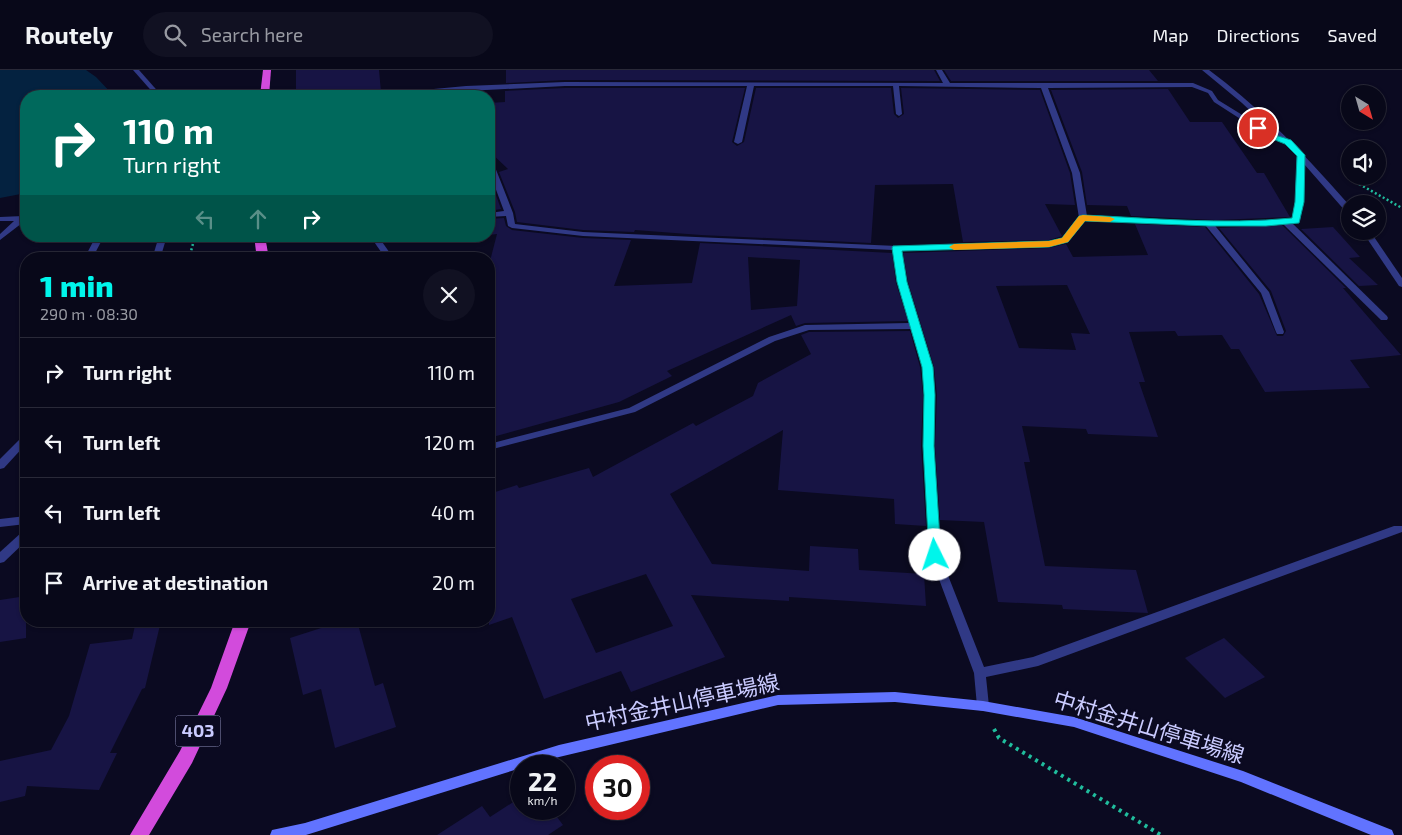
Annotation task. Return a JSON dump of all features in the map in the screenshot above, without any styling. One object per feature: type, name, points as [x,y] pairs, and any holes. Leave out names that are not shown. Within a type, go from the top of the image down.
[{"type":"highway","points":[[265,90],[267,70]]},
{"type":"highway","name":"403","points":[[139,835],[186,757],[219,688],[241,627]]},
{"type":"main road","name":"中村金井山停車場線","points":[[277,835],[559,751],[778,700],[895,697],[983,706],[1074,722],[1165,750],[1243,777],[1387,835]]},
{"type":"street","points":[[136,70],[154,90]]},
{"type":"street","points":[[939,70],[947,84]]},
{"type":"street","points":[[1205,70],[1238,96],[1288,142],[1341,201]]},
{"type":"street","points":[[442,90],[565,84],[947,84],[1044,86],[1193,84],[1210,92],[1216,101],[1272,137],[1288,142]]},
{"type":"street","points":[[738,142],[750,84]]},
{"type":"street","points":[[896,84],[899,114]]},
{"type":"street","points":[[495,177],[512,226],[583,234],[897,248],[1049,244],[1065,240],[1083,218],[1076,173],[1044,86]]},
{"type":"street","points":[[1083,218],[1209,224],[1296,221],[1299,202],[1301,155]]},
{"type":"street","points":[[495,214],[509,213]]},
{"type":"street","points":[[0,219],[20,218]]},
{"type":"street","points":[[0,238],[20,221]]},
{"type":"street","points":[[1286,222],[1384,318]]},
{"type":"street","points":[[1209,224],[1265,292],[1280,332]]},
{"type":"street","points":[[1372,240],[1402,284]]},
{"type":"street","points":[[897,248],[902,282],[917,326],[927,367],[930,395],[928,446],[935,555],[980,673],[983,706]]},
{"type":"street","points":[[495,445],[632,410],[772,339],[808,327],[917,326]]},
{"type":"street","points":[[0,464],[20,444]]},
{"type":"street","points":[[0,523],[20,521]]},
{"type":"street","points":[[980,673],[1034,662],[1398,529]]},
{"type":"street","points":[[0,559],[20,541]]},
{"type":"path","points":[[983,706],[999,738],[1161,835]]},
{"type":"water","points":[[0,70],[86,70],[96,77],[108,90],[20,90],[20,194],[0,198]]},
{"type":"building","points":[[296,70],[379,70],[381,90],[296,90]]},
{"type":"building","points":[[506,70],[934,70],[940,81],[565,80],[506,83]]},
{"type":"building","points":[[944,70],[1149,70],[1158,81],[951,81]]},
{"type":"building","points":[[565,88],[745,88],[732,142],[737,146],[744,142],[756,88],[891,88],[894,114],[898,118],[904,114],[901,88],[1040,90],[1070,173],[1075,205],[1045,204],[1062,236],[1049,240],[963,242],[953,184],[875,185],[871,243],[635,230],[634,232],[583,230],[517,222],[515,212],[499,172],[508,169],[495,157],[495,103],[505,102],[505,91]]},
{"type":"building","points":[[1168,89],[1190,122],[1222,122],[1257,173],[1264,173],[1290,217],[1216,220],[1131,216],[1127,206],[1087,205],[1082,172],[1051,90]]},
{"type":"building","points":[[495,192],[501,209],[495,210]]},
{"type":"building","points":[[504,218],[506,226],[512,230],[583,238],[631,240],[614,286],[692,283],[700,243],[892,253],[896,283],[908,321],[805,323],[796,326],[791,315],[667,371],[672,376],[619,402],[495,436],[495,252],[492,252],[497,234],[495,234],[495,219]],"holes":[[[748,257],[800,260],[797,306],[751,310]]]},
{"type":"building","points":[[1135,224],[1205,227],[1259,294],[1277,336],[1283,336],[1286,331],[1271,291],[1219,228],[1282,225],[1346,288],[1343,288],[1401,355],[1350,360],[1370,388],[1265,392],[1239,349],[1231,349],[1222,335],[1178,336],[1175,331],[1129,332],[1145,382],[1139,382],[1158,437],[1088,434],[1086,429],[1022,426],[1030,462],[1024,462],[1045,566],[1136,570],[1148,613],[1063,609],[1062,605],[998,602],[984,522],[940,520],[935,446],[937,395],[934,367],[908,282],[903,253],[1049,248],[1066,244],[1073,257],[1148,255]],"holes":[[[1067,285],[1090,334],[1071,333],[1076,350],[1019,348],[996,286]]]},
{"type":"building","points":[[1333,227],[1341,236],[1341,240],[1345,240],[1360,257],[1349,258],[1378,285],[1359,286],[1301,229]]},
{"type":"building","points":[[910,331],[920,367],[923,395],[921,446],[926,526],[895,524],[894,499],[778,490],[783,430],[670,494],[712,564],[809,571],[810,546],[858,549],[859,570],[924,574],[926,606],[789,597],[789,601],[691,595],[725,657],[631,692],[621,671],[544,699],[512,617],[495,623],[495,492],[517,485],[519,488],[589,468],[593,477],[693,423],[696,426],[753,396],[758,383],[811,354],[801,335],[809,332]],"holes":[[[646,574],[673,626],[596,653],[571,599]]]},
{"type":"building","points":[[20,597],[20,627],[26,627],[26,638],[0,642],[0,600]]},
{"type":"building","points":[[135,627],[160,627],[145,688],[142,689],[110,753],[117,753],[99,790],[27,786],[25,796],[0,802],[0,761],[51,750],[69,716],[90,644],[132,639]]},
{"type":"building","points":[[324,627],[359,627],[375,686],[383,683],[396,727],[335,748],[321,689],[303,695],[290,638]]},
{"type":"building","points":[[1224,638],[1265,677],[1225,698],[1185,658]]},
{"type":"building","points":[[510,804],[510,820],[559,820],[563,825],[548,835],[437,835],[482,806],[490,817]]},
{"type":"slow traffic","points":[[954,247],[1049,244],[1065,240],[1083,218],[1110,219]]},
{"type":"route","points":[[935,555],[928,446],[930,395],[927,367],[917,326],[902,282],[897,248],[1049,244],[1065,240],[1083,218],[1209,224],[1266,224],[1296,221],[1299,202],[1301,155],[1288,142],[1272,137],[1258,128]]}]
